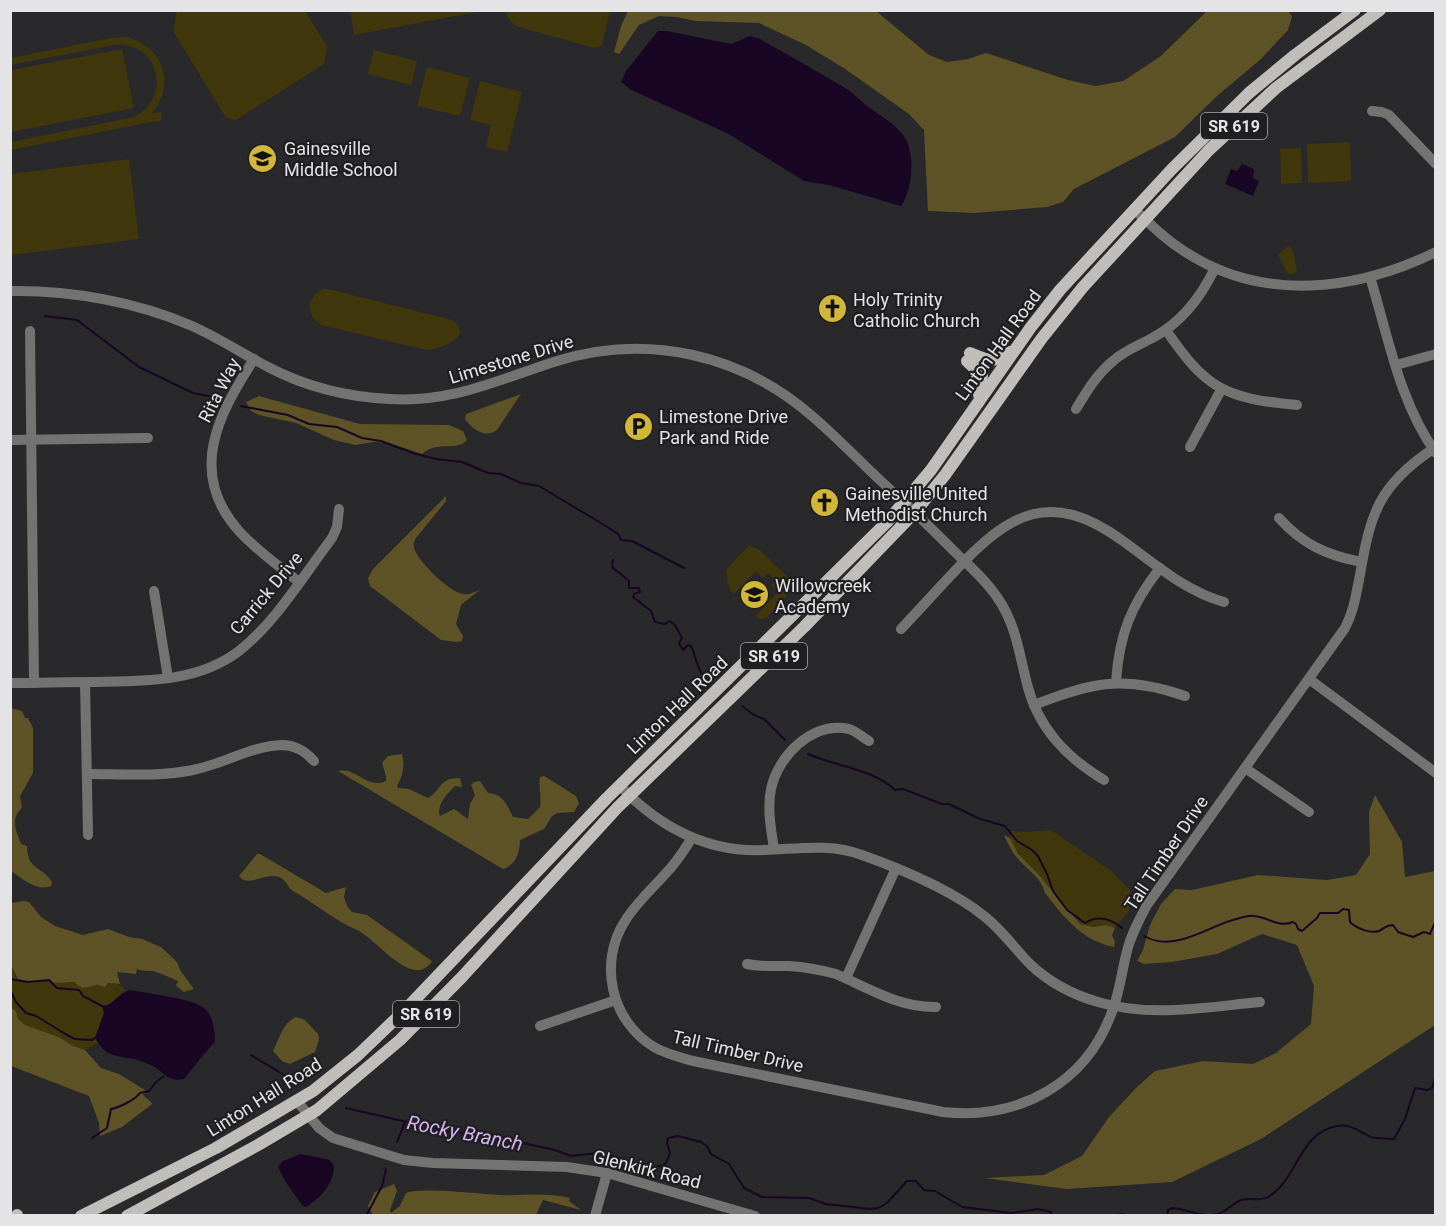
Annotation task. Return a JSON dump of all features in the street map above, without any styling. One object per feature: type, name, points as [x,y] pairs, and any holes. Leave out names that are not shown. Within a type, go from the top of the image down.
[{"type":"main road","name":"Linton Hall Road","points":[[81,1215],[216,1148],[313,1092],[358,1055],[406,1009],[620,786],[800,609],[904,502],[938,460],[1016,348],[1060,290],[1134,209],[1249,93],[1288,60],[1355,10]]},
{"type":"main road","name":"Linton Hall Road","points":[[127,1215],[184,1186],[308,1116],[373,1064],[418,1022],[629,796],[804,627],[915,512],[945,475],[1042,338],[1083,287],[1209,150],[1256,105],[1316,56],[1380,10]]},
{"type":"main road","points":[[977,404],[982,375],[968,357],[993,361],[1016,348]]},
{"type":"street","points":[[1372,111],[1389,115],[1436,164]]},
{"type":"street","points":[[1134,209],[1169,241],[1215,268],[1249,280],[1291,286],[1333,285],[1371,277],[1436,252]]},
{"type":"street","points":[[1076,409],[1096,378],[1114,359],[1166,330],[1191,308],[1215,268]]},
{"type":"street","points":[[1371,277],[1396,365],[1413,414],[1434,451]]},
{"type":"street","name":"Limestone Drive","points":[[10,291],[44,291],[93,298],[149,311],[192,326],[288,377],[321,388],[365,397],[414,400],[478,389],[553,362],[599,351],[636,348],[673,351],[704,357],[741,369],[784,393],[814,417],[988,584],[1007,613],[1018,642],[1027,684],[1041,719],[1058,744],[1085,769],[1104,780]]},
{"type":"street","points":[[1166,330],[1195,369],[1221,390],[1245,398],[1297,405]]},
{"type":"street","points":[[30,331],[34,683]]},
{"type":"street","points":[[1396,365],[1436,354]]},
{"type":"street","name":"Rita Way","points":[[254,359],[230,398],[216,430],[212,457],[213,481],[222,505],[240,532],[299,582]]},
{"type":"street","points":[[1190,447],[1221,390]]},
{"type":"street","points":[[10,440],[148,438]]},
{"type":"street","name":"Tall Timber Drive","points":[[692,838],[668,872],[630,913],[614,943],[610,966],[616,1000],[628,1023],[637,1034],[670,1055],[931,1110],[960,1114],[995,1111],[1040,1096],[1078,1068],[1101,1038],[1114,1006],[1127,951],[1138,921],[1147,905],[1350,619],[1371,521],[1385,493],[1409,466],[1434,451]]},
{"type":"street","name":"Carrick Drive","points":[[10,683],[142,681],[191,674],[214,666],[238,651],[259,633],[332,538],[337,527],[339,509]]},
{"type":"street","points":[[901,629],[983,542],[1009,523],[1031,514],[1059,512],[1095,522],[1194,591],[1224,602]]},
{"type":"street","points":[[1279,518],[1294,534],[1311,546],[1332,555],[1362,562]]},
{"type":"street","points":[[1116,682],[1124,627],[1137,599],[1160,568]]},
{"type":"street","points":[[154,591],[168,678]]},
{"type":"street","points":[[1309,679],[1436,773]]},
{"type":"street","points":[[85,682],[88,835]]},
{"type":"street","points":[[1034,705],[1083,688],[1116,682],[1143,684],[1185,696]]},
{"type":"street","points":[[774,849],[769,813],[771,790],[778,767],[788,753],[809,737],[832,729],[848,729],[869,741]]},
{"type":"street","points":[[87,774],[186,772],[262,748],[285,745],[302,750],[314,761]]},
{"type":"street","points":[[1245,768],[1309,812]]},
{"type":"street","points":[[620,786],[629,796],[668,826],[692,838],[724,848],[741,850],[813,846],[831,848],[861,855],[896,868],[972,906],[1000,930],[1032,965],[1049,979],[1083,997],[1114,1006],[1153,1011],[1260,1002]]},
{"type":"street","points":[[846,978],[896,868]]},
{"type":"street","points":[[747,964],[808,968],[836,974],[898,1002],[911,1006],[936,1007]]},
{"type":"street","points":[[540,1026],[616,1000]]},
{"type":"street","name":"Glenkirk Road","points":[[297,1101],[319,1128],[333,1138],[404,1160],[442,1164],[567,1167],[607,1173],[755,1215]]},
{"type":"street","points":[[595,1215],[607,1173]]},
{"type":"shaded area","points":[[350,10],[482,10],[482,11],[354,35]]},
{"type":"shaded area","points":[[508,10],[610,11],[602,45],[594,48],[515,26],[507,16]]},
{"type":"shaded area","points":[[177,11],[305,11],[327,46],[324,64],[236,120],[226,118],[173,31]]},
{"type":"shaded area","points":[[628,11],[876,11],[929,55],[947,62],[986,53],[1068,80],[1096,86],[1123,81],[1161,56],[1207,11],[1288,11],[1292,16],[1288,30],[1261,59],[1217,96],[1175,137],[1074,189],[1063,202],[1047,207],[975,213],[928,211],[924,130],[909,114],[806,45],[759,23],[696,21],[659,16],[639,25],[619,54],[614,52]]},
{"type":"shaded area","points":[[658,31],[731,44],[750,36],[760,39],[848,90],[896,127],[907,142],[911,170],[908,190],[901,206],[829,185],[804,181],[727,133],[631,90],[621,82],[626,71]]},
{"type":"shaded area","points":[[127,37],[150,49],[162,68],[165,78],[164,90],[160,102],[152,113],[161,112],[162,120],[11,150],[11,142],[134,117],[146,108],[154,96],[157,84],[156,72],[150,60],[129,46],[114,45],[11,65],[11,58],[110,38]]},
{"type":"shaded area","points":[[122,49],[134,108],[11,132],[11,70]]},
{"type":"shaded area","points":[[374,50],[417,61],[411,85],[368,74]]},
{"type":"shaded area","points":[[427,67],[470,78],[460,116],[417,106]]},
{"type":"shaded area","points":[[480,81],[522,92],[507,152],[486,147],[491,125],[470,120]]},
{"type":"shaded area","points":[[1350,142],[1351,181],[1308,183],[1307,144]]},
{"type":"shaded area","points":[[1301,148],[1302,183],[1281,184],[1280,149]]},
{"type":"shaded area","points":[[129,159],[139,239],[11,255],[11,174]]},
{"type":"shaded area","points":[[1242,164],[1254,169],[1253,178],[1259,181],[1253,196],[1225,184],[1231,169],[1237,171]]},
{"type":"shaded area","points":[[1288,246],[1293,250],[1297,271],[1294,274],[1288,274],[1278,255]]},
{"type":"shaded area","points":[[324,289],[452,320],[459,326],[460,334],[454,341],[426,350],[321,325],[312,316],[310,306],[313,296]]},
{"type":"shaded area","points":[[521,394],[497,430],[492,433],[479,432],[465,419],[466,414]]},
{"type":"shaded area","points":[[259,396],[360,424],[449,425],[463,431],[467,440],[458,445],[434,448],[422,454],[389,443],[374,442],[355,445],[334,440],[296,423],[259,415],[251,411],[246,402]]},
{"type":"shaded area","points":[[446,496],[446,501],[416,538],[414,544],[421,560],[450,588],[463,594],[481,589],[461,605],[456,624],[463,636],[462,641],[456,642],[441,640],[370,586],[368,578],[373,569]]},
{"type":"shaded area","points":[[749,545],[761,551],[796,585],[766,618],[759,619],[756,616],[778,592],[771,585],[775,580],[768,573],[763,578],[756,571],[734,594],[728,583],[726,570]]},
{"type":"shaded area","points":[[11,708],[22,711],[33,728],[33,773],[20,796],[22,808],[16,816],[16,829],[21,844],[27,846],[30,860],[48,877],[52,882],[51,886],[35,886],[11,871]]},
{"type":"shaded area","points":[[402,754],[403,770],[398,788],[409,789],[428,798],[444,782],[460,778],[462,787],[455,786],[446,796],[441,804],[440,816],[454,809],[468,819],[470,804],[475,795],[471,785],[480,781],[488,793],[504,800],[513,817],[528,819],[540,807],[540,777],[544,776],[576,796],[579,803],[574,812],[557,813],[552,816],[544,829],[520,840],[516,858],[503,869],[338,771],[344,770],[373,783],[379,783],[386,781],[382,763],[388,756]]},
{"type":"shaded area","points":[[1375,795],[1402,842],[1405,877],[1435,871],[1435,1025],[1261,1139],[1172,1182],[1067,1189],[985,1178],[1044,1175],[1082,1156],[1109,1117],[1155,1071],[1203,1061],[1253,1064],[1276,1053],[1311,1024],[1314,986],[1297,945],[1262,934],[1217,954],[1172,962],[1144,964],[1137,961],[1143,950],[1150,925],[1161,904],[1175,889],[1192,890],[1258,875],[1327,880],[1356,875],[1370,854],[1369,812]]},
{"type":"shaded area","points":[[1051,830],[1110,870],[1130,890],[1129,911],[1115,928],[1088,926],[1076,921],[1052,890],[1028,867],[1011,841],[1010,831]]},
{"type":"shaded area","points":[[1004,835],[1010,838],[1018,854],[1080,924],[1094,927],[1106,925],[1115,928],[1112,935],[1115,942],[1114,947],[1083,934],[1067,919],[1045,893],[1038,879],[1015,855]]},
{"type":"shaded area","points":[[257,854],[326,893],[346,887],[344,897],[352,912],[367,915],[432,961],[424,969],[415,970],[405,967],[365,935],[293,891],[281,878],[270,876],[247,881],[243,879],[239,876]]},
{"type":"shaded area","points":[[29,902],[41,917],[55,926],[83,935],[108,929],[161,947],[177,962],[194,989],[184,992],[176,986],[178,981],[153,971],[137,969],[136,974],[117,972],[120,984],[108,983],[105,987],[97,985],[82,988],[74,982],[55,983],[49,980],[28,982],[18,979],[11,965],[11,903]]},
{"type":"shaded area","points":[[10,965],[18,979],[37,982],[70,982],[83,986],[111,983],[124,988],[124,991],[109,1005],[103,1007],[104,1013],[95,1038],[98,1043],[85,1050],[59,1037],[25,1025],[18,1019],[16,1011],[11,1007]]},
{"type":"shaded area","points":[[131,990],[190,1002],[204,1008],[210,1014],[215,1042],[184,1079],[172,1079],[145,1063],[110,1054],[95,1038],[104,1013],[102,1006]]},
{"type":"shaded area","points":[[10,1007],[16,1011],[18,1019],[25,1025],[59,1037],[85,1050],[101,1068],[119,1074],[145,1090],[143,1095],[152,1104],[122,1127],[100,1136],[99,1123],[89,1096],[11,1066]]},
{"type":"shaded area","points":[[296,1017],[305,1020],[318,1034],[319,1040],[315,1052],[290,1064],[282,1061],[273,1051],[285,1027]]},
{"type":"shaded area","points":[[301,1154],[330,1160],[334,1166],[332,1178],[326,1190],[306,1207],[293,1192],[278,1167],[283,1161]]},
{"type":"shaded area","points":[[394,1184],[397,1191],[391,1213],[400,1206],[406,1193],[414,1191],[561,1196],[570,1198],[569,1201],[581,1210],[543,1200],[536,1215],[373,1215],[368,1206],[375,1192]]},
{"type":"waterway","points":[[45,316],[77,320],[139,367],[193,393],[213,397]]},
{"type":"waterway","points":[[241,406],[288,415],[309,424],[337,427],[362,438],[381,441],[413,453],[462,462],[488,473],[501,474],[521,483],[539,486],[606,526],[618,534],[621,540],[632,541],[684,568]]},
{"type":"waterway","points":[[613,560],[612,567],[629,581],[629,588],[639,588],[640,592],[634,594],[633,597],[651,611],[655,622],[665,624],[670,621],[675,625],[682,638],[679,643],[683,650],[688,645],[691,646],[700,671],[710,683]]},
{"type":"waterway","points":[[742,706],[764,719],[785,740]]},
{"type":"waterway","points":[[808,754],[876,777],[895,790],[903,789],[942,804],[949,804],[980,819],[1005,826],[1017,841],[1038,856],[1053,891],[1067,910],[1085,923],[1095,919],[1104,919],[1122,928]]},
{"type":"waterway","points":[[1144,936],[1156,941],[1181,940],[1229,921],[1251,916],[1282,924],[1293,922],[1302,931],[1320,913],[1338,913],[1343,909],[1349,910],[1350,922],[1363,930],[1375,932],[1393,925],[1398,932],[1413,937],[1424,932],[1430,934],[1436,920]]},
{"type":"waterway","points":[[10,979],[28,982],[49,980],[57,988],[79,990],[83,996],[102,1006]]},
{"type":"waterway","name":"Rocky Branch","points":[[10,990],[16,1002],[26,1013],[36,1016],[75,1039],[92,1040],[95,1038]]},
{"type":"waterway","name":"Rocky Branch","points":[[251,1055],[299,1084]]},
{"type":"waterway","name":"Rocky Branch","points":[[1167,1216],[1168,1210],[1173,1208],[1203,1215],[1217,1214],[1241,1200],[1268,1197],[1286,1180],[1306,1147],[1324,1130],[1342,1125],[1354,1128],[1371,1137],[1394,1139],[1405,1119],[1415,1088],[1427,1090],[1432,1088],[1436,1075]]},
{"type":"waterway","points":[[92,1138],[107,1128],[111,1109],[126,1103],[140,1093],[149,1091],[164,1076]]},
{"type":"waterway","name":"Rocky Branch","points":[[346,1108],[455,1133],[483,1132],[571,1156],[598,1153],[631,1161],[646,1168],[666,1163],[670,1153],[668,1138],[678,1136],[701,1142],[707,1146],[711,1154],[729,1164],[744,1188],[762,1197],[809,1198],[826,1204],[870,1209],[887,1203],[907,1181],[916,1181],[924,1190],[935,1191],[962,1207],[1011,1213],[1038,1209],[1051,1212],[1052,1216]]},
{"type":"waterway","points":[[397,1142],[405,1122]]},
{"type":"waterway","points":[[366,1216],[382,1186],[386,1169]]},
{"type":"waterway","name":"Rocky Branch","points":[[1112,1216],[1123,1214],[1128,1216]]},
{"type":"place","name":"Gainesville Middle School","points":[[263,158]]},
{"type":"place","name":"Holy Trinity Catholic Church","points":[[832,309]]},
{"type":"place","name":"Limestone Drive Park and Ride","points":[[638,426]]},
{"type":"place","name":"Gainesville United Methodist Church","points":[[824,503]]},
{"type":"place","name":"Willowcreek Academy","points":[[754,595]]}]
